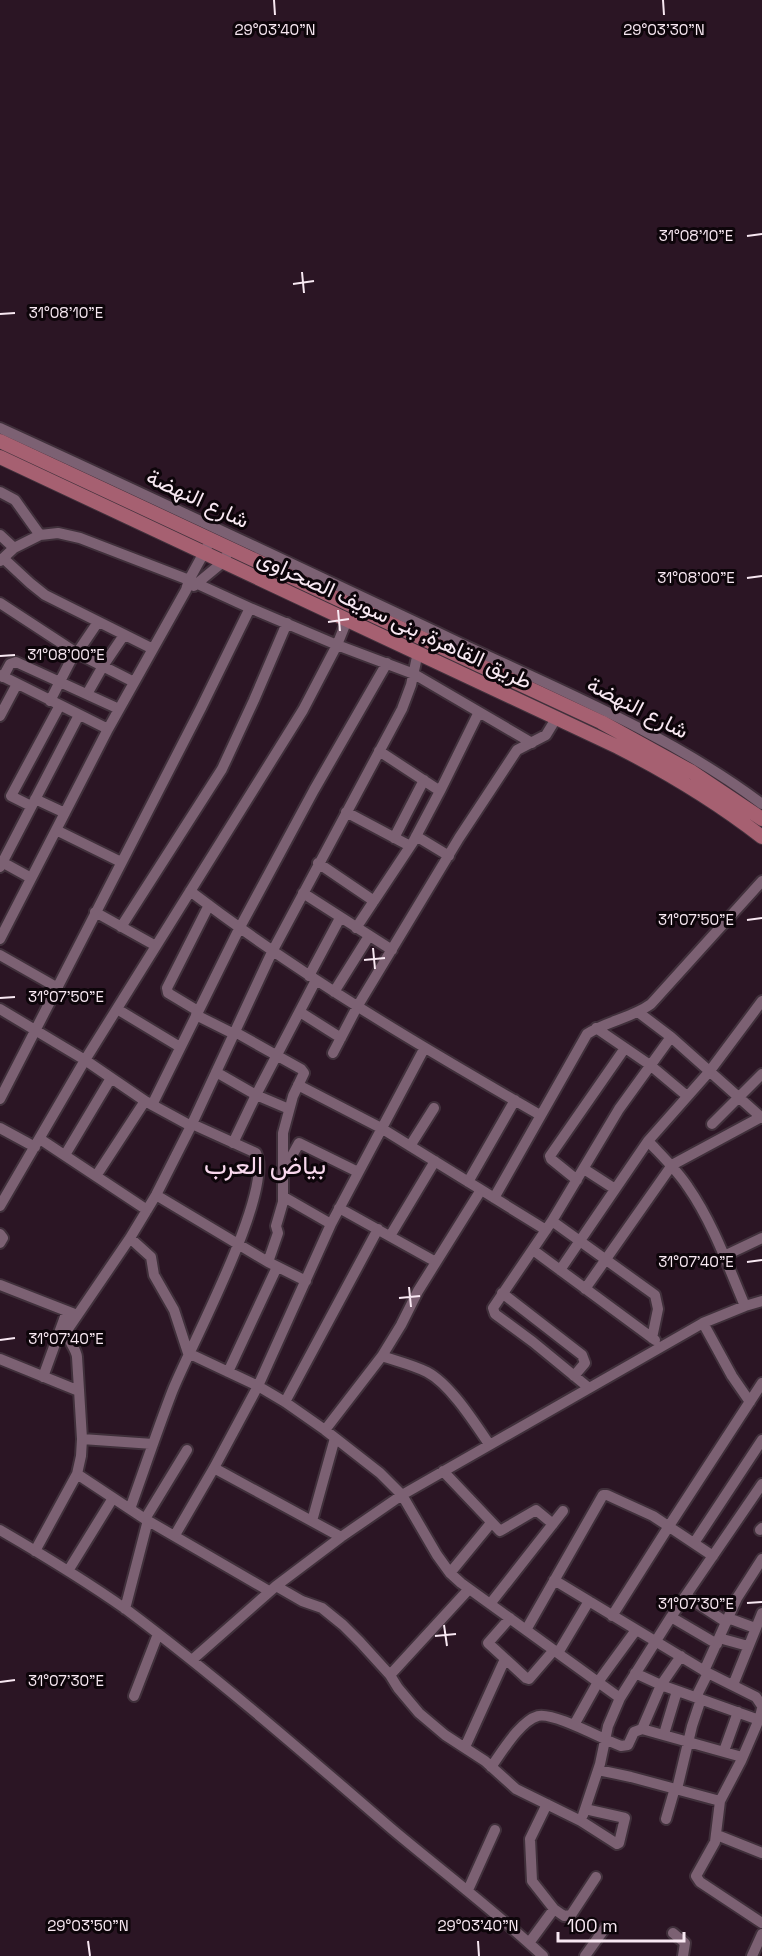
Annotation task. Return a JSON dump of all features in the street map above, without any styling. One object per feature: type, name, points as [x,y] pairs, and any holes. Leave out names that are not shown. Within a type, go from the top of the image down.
[{"type":"main road","name":"طريق القاهرة, بنى سويف الصحراوى","points":[[0,441],[227,556],[347,620],[557,717],[659,768],[762,837]]},
{"type":"main road","name":"طريق القاهرة, بنى سويف الصحراوى","points":[[0,457],[207,546]]},
{"type":"main road","name":"طريق القاهرة, بنى سويف الصحراوى","points":[[227,556],[601,722],[692,772],[762,819]]},
{"type":"street","name":"شارع النهضة","points":[[0,428],[647,731],[762,804]]},
{"type":"street","points":[[0,492],[15,500],[40,535]]},
{"type":"street","points":[[153,649],[45,595],[2,559],[14,548],[40,535],[58,533],[80,538],[337,645],[414,674],[531,742]]},
{"type":"street","points":[[0,535],[14,548]]},
{"type":"street","points":[[0,939],[108,729],[191,584],[207,546]]},
{"type":"street","points":[[191,584],[227,556]]},
{"type":"street","points":[[0,603],[76,652],[134,682]]},
{"type":"street","points":[[0,1099],[250,608]]},
{"type":"street","points":[[0,1206],[5,1187],[38,1143],[85,1060],[308,701],[337,645],[347,620]]},
{"type":"street","points":[[11,796],[55,703],[60,681],[76,652],[98,622]]},
{"type":"street","points":[[121,927],[222,769],[287,623]]},
{"type":"street","points":[[87,694],[124,635]]},
{"type":"street","points":[[43,1377],[72,1313],[130,1239],[156,1195],[272,952],[407,697],[418,652]]},
{"type":"street","points":[[108,729],[2,676],[10,664],[16,662],[119,709]]},
{"type":"street","points":[[96,1176],[148,1103],[180,1047],[239,929],[314,790],[387,663]]},
{"type":"street","points":[[0,716],[17,684]]},
{"type":"street","points":[[356,928],[413,841],[478,712]]},
{"type":"street","points":[[31,878],[1,864],[79,715]]},
{"type":"street","points":[[333,1053],[357,1007],[517,750],[546,735],[557,717]]},
{"type":"street","points":[[379,751],[440,791]]},
{"type":"street","points":[[394,838],[424,780]]},
{"type":"street","points":[[0,791],[65,813]]},
{"type":"street","points":[[346,812],[394,838],[413,841],[449,856]]},
{"type":"street","points":[[56,830],[121,862]]},
{"type":"street","points":[[318,863],[374,901]]},
{"type":"street","points":[[494,1198],[587,1034],[651,1004],[762,881]]},
{"type":"street","points":[[190,891],[272,952],[357,1007],[424,1049],[540,1115]]},
{"type":"street","points":[[303,893],[392,950]]},
{"type":"street","points":[[209,905],[167,988],[168,993],[197,1013],[277,1054],[303,1071],[289,1109],[282,1139],[284,1197],[276,1226],[278,1233],[272,1264],[228,1372]]},
{"type":"street","points":[[95,912],[156,946]]},
{"type":"street","points":[[233,1143],[255,1095],[300,1012],[340,918]]},
{"type":"street","points":[[334,992],[369,936]]},
{"type":"street","points":[[0,955],[58,988]]},
{"type":"street","points":[[560,1270],[648,1142],[709,1072],[760,1008]]},
{"type":"street","points":[[0,1009],[85,1060],[148,1103],[191,1125],[256,1153],[258,1158],[259,1170],[249,1216],[172,1392],[130,1509]]},
{"type":"street","points":[[117,1009],[180,1047]]},
{"type":"street","points":[[300,1012],[341,1038]]},
{"type":"street","points":[[585,1289],[672,1165],[761,1118],[671,1037],[638,1012]]},
{"type":"street","points":[[596,1028],[650,1065],[687,1096]]},
{"type":"street","points":[[589,1388],[495,1314],[494,1304],[533,1250],[619,1109],[671,1037]]},
{"type":"street","points":[[577,1180],[550,1156],[626,1048]]},
{"type":"street","points":[[175,1535],[258,1386],[331,1224],[424,1049]]},
{"type":"street","points":[[216,1072],[255,1095],[289,1109]]},
{"type":"street","points":[[712,1124],[762,1074]]},
{"type":"street","points":[[65,1155],[111,1077]]},
{"type":"street","points":[[298,1085],[381,1128],[494,1198],[580,1240],[655,1295],[658,1309],[652,1338]]},
{"type":"street","points":[[468,1182],[515,1100]]},
{"type":"street","points":[[410,1146],[434,1108]]},
{"type":"street","points":[[0,1128],[65,1155],[147,1210]]},
{"type":"street","points":[[648,1142],[672,1165],[694,1195],[745,1306]]},
{"type":"street","points":[[283,1172],[300,1143],[358,1172]]},
{"type":"street","points":[[390,1236],[435,1161]]},
{"type":"street","points":[[584,1169],[615,1189]]},
{"type":"street","points":[[325,1430],[382,1356],[418,1291],[481,1190]]},
{"type":"street","points":[[156,1195],[272,1264],[306,1281]]},
{"type":"street","points":[[284,1197],[331,1224]]},
{"type":"street","points":[[339,1208],[436,1262]]},
{"type":"street","points":[[285,1402],[378,1229]]},
{"type":"street","points":[[0,1234],[3,1238],[0,1243]]},
{"type":"street","points":[[724,1256],[762,1238]]},
{"type":"street","points":[[130,1239],[151,1257],[154,1275],[174,1310],[188,1353],[258,1386],[285,1402],[380,1473],[402,1494],[450,1573],[620,1698]]},
{"type":"street","points":[[533,1250],[663,1346]]},
{"type":"street","points":[[0,1285],[72,1313]]},
{"type":"street","points":[[502,1293],[582,1355],[585,1363],[574,1376]]},
{"type":"street","points":[[192,1660],[272,1589],[402,1494],[704,1323],[762,1301]]},
{"type":"street","points":[[35,1551],[77,1474],[81,1456],[82,1439],[76,1352],[67,1333],[72,1313]]},
{"type":"street","points":[[704,1323],[728,1370],[750,1402]]},
{"type":"street","points":[[382,1356],[427,1372],[439,1380],[489,1444]]},
{"type":"street","points":[[0,1359],[79,1391]]},
{"type":"street","points":[[612,1616],[762,1383]]},
{"type":"street","points":[[312,1521],[335,1438]]},
{"type":"street","points":[[82,1439],[153,1444]]},
{"type":"street","points":[[694,1543],[762,1440]]},
{"type":"street","points":[[125,1609],[147,1519],[187,1450]]},
{"type":"street","points":[[214,1468],[341,1537]]},
{"type":"street","points":[[443,1471],[500,1531],[537,1510],[553,1524]]},
{"type":"street","points":[[77,1474],[130,1509],[272,1589],[322,1608],[360,1642],[390,1675],[419,1713],[445,1735],[465,1747],[516,1789],[581,1821],[617,1844],[619,1843],[625,1818],[585,1809]]},
{"type":"street","points":[[581,1821],[598,1770],[608,1726],[620,1698],[671,1617],[762,1484]]},
{"type":"street","points":[[526,1630],[603,1495],[644,1512],[713,1556]]},
{"type":"street","points":[[68,1571],[113,1498]]},
{"type":"street","points":[[490,1604],[563,1511]]},
{"type":"street","points":[[450,1573],[491,1522]]},
{"type":"street","points":[[0,1530],[125,1609],[192,1660],[468,1890],[543,1956]]},
{"type":"street","points":[[666,1819],[706,1672],[741,1590],[762,1559]]},
{"type":"street","points":[[554,1580],[706,1672],[760,1701],[762,1707],[758,1728],[720,1801],[717,1835],[712,1848],[696,1873],[696,1878],[762,1923]]},
{"type":"street","points":[[390,1675],[469,1588]]},
{"type":"street","points":[[686,1596],[754,1637]]},
{"type":"street","points":[[510,1618],[488,1643],[527,1679],[556,1651],[589,1601]]},
{"type":"street","points":[[733,1685],[762,1613]]},
{"type":"street","points":[[671,1617],[718,1641],[754,1637]]},
{"type":"street","points":[[574,1725],[598,1682],[636,1630]]},
{"type":"street","points":[[134,1696],[158,1634]]},
{"type":"street","points":[[642,1729],[661,1685],[681,1656]]},
{"type":"street","points":[[465,1747],[505,1659]]},
{"type":"street","points":[[635,1673],[661,1685],[738,1712],[758,1728]]},
{"type":"street","points":[[664,1734],[677,1691]]},
{"type":"street","points":[[724,1751],[738,1712]]},
{"type":"street","points":[[491,1767],[514,1734],[534,1718],[545,1716],[574,1725],[606,1741],[625,1746],[630,1743],[634,1732],[642,1729],[742,1757]]},
{"type":"street","points":[[598,1770],[720,1801]]},
{"type":"street","points":[[547,1804],[530,1839],[531,1875],[535,1887],[554,1909],[564,1916],[571,1915],[596,1876]]},
{"type":"street","points":[[468,1890],[495,1830]]},
{"type":"street","points":[[717,1835],[762,1853]]},
{"type":"street","points":[[529,1943],[554,1909]]},
{"type":"street","points":[[585,1956],[605,1928]]},
{"type":"street","points":[[673,1933],[685,1943],[683,1956]]},
{"type":"street","points":[[752,1956],[762,1934]]},
{"type":"district","name":"بياض العرب","points":[[265,1165]]}]
